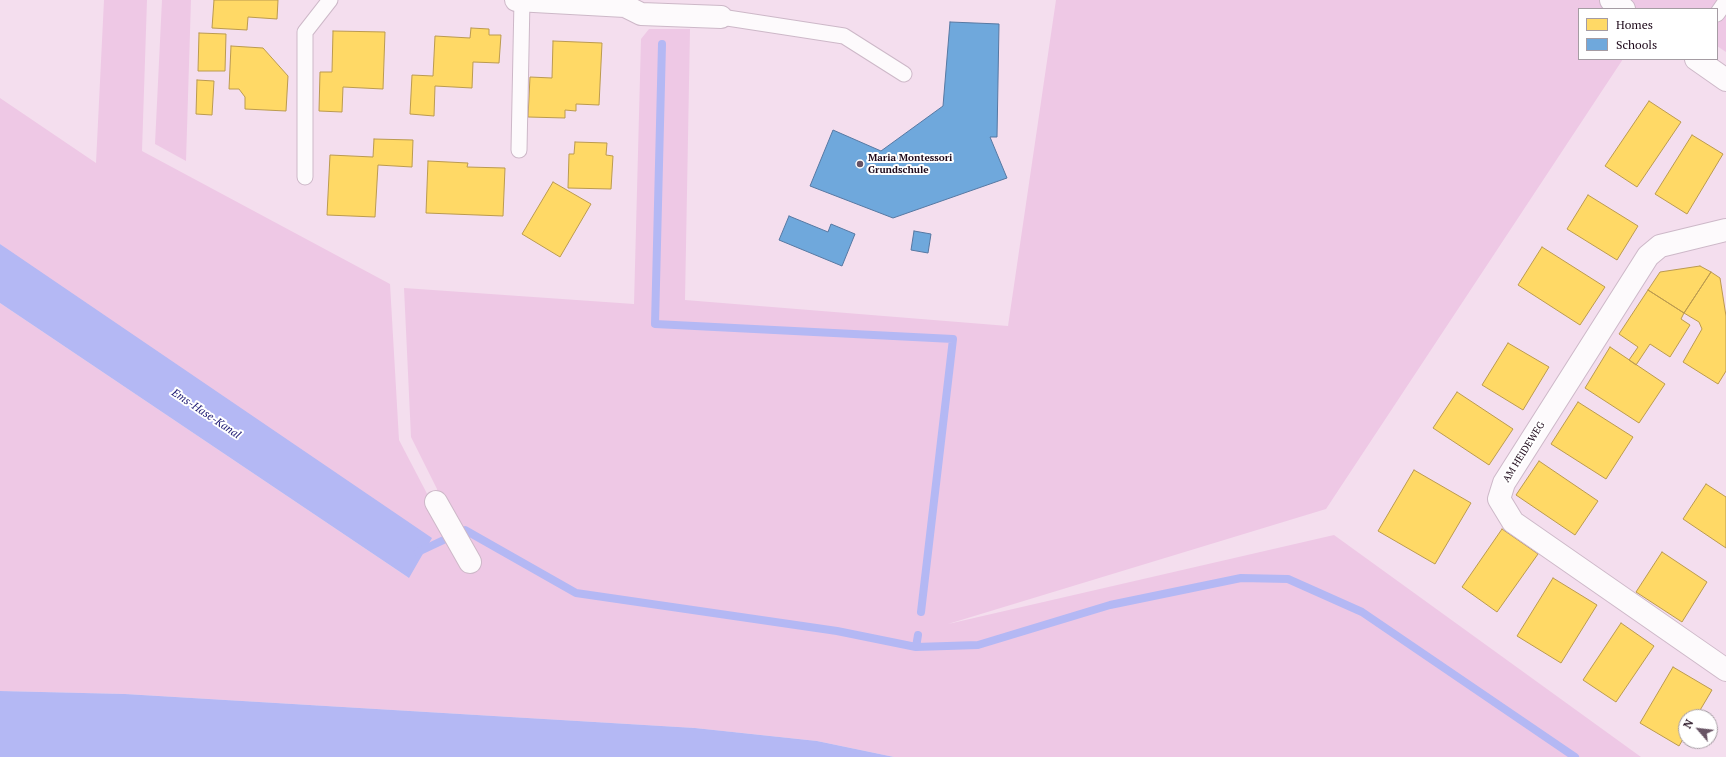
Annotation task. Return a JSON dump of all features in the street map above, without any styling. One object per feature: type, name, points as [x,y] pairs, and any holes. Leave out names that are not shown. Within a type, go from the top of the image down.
[{"type":"street","points":[[516,0],[625,3],[641,14],[721,17]]},
{"type":"street","points":[[1611,0],[1623,8]]},
{"type":"street","points":[[1697,60],[1726,80]]},
{"type":"street","name":"AM HEIDEWEG","points":[[1726,231],[1660,246],[1648,256],[1504,483],[1499,499],[1513,522],[1726,670]]},
{"type":"street","points":[[436,502],[470,562]]},
{"type":"lane","points":[[305,177],[305,32],[330,0]]},
{"type":"lane","points":[[519,150],[522,0]]},
{"type":"lane","points":[[1718,13],[1726,1]]},
{"type":"lane","points":[[721,17],[844,36],[904,74]]},
{"type":"shaded area","points":[[104,0],[147,0],[142,151],[390,284],[399,440],[435,509],[437,489],[411,437],[404,288],[634,304],[641,39],[649,29],[690,29],[685,300],[1008,326],[1056,0],[1726,0],[1726,52],[1718,47],[1718,8],[1578,8],[1578,60],[1622,60],[1326,509],[948,624],[1334,535],[1641,757],[894,757],[817,741],[695,728],[125,694],[0,691],[0,303],[409,578],[0,244],[0,98],[96,163]]},
{"type":"shaded area","points":[[162,0],[191,0],[186,161],[155,144]]},
{"type":"water","name":"Ems-Hase-Kanal","points":[[0,244],[432,538],[409,578],[0,303]]},
{"type":"water","points":[[0,691],[125,694],[695,728],[817,741],[894,757],[0,757]]},
{"type":"building: Homes","points":[[214,0],[278,0],[277,19],[248,17],[247,30],[212,28]]},
{"type":"building: Homes","points":[[471,28],[489,29],[489,35],[501,35],[499,63],[473,62],[472,88],[435,86],[434,116],[410,114],[412,75],[433,76],[435,36],[470,38]]},
{"type":"building: Homes","points":[[333,31],[385,32],[383,89],[343,87],[342,112],[319,111],[320,72],[332,72]]},
{"type":"building: Homes","points":[[199,33],[226,34],[225,71],[198,71]]},
{"type":"building: Homes","points":[[553,41],[602,43],[599,105],[576,104],[576,111],[565,110],[565,118],[528,117],[530,77],[552,78]]},
{"type":"building: Homes","points":[[231,46],[263,48],[288,76],[286,111],[245,109],[245,97],[239,89],[229,89]]},
{"type":"building: Homes","points":[[197,80],[214,81],[212,115],[196,114]]},
{"type":"building: Homes","points":[[1649,101],[1681,122],[1637,187],[1605,166]]},
{"type":"building: Homes","points":[[1692,135],[1723,154],[1687,214],[1655,194]]},
{"type":"building: Homes","points":[[374,139],[413,140],[412,167],[378,165],[375,217],[327,215],[330,155],[373,157]]},
{"type":"building: Homes","points":[[575,142],[607,143],[606,155],[613,156],[611,189],[568,188],[569,154],[574,154]]},
{"type":"building: Homes","points":[[428,161],[468,163],[467,167],[505,168],[503,216],[426,213]]},
{"type":"building: Homes","points":[[553,182],[591,204],[560,257],[522,234]]},
{"type":"building: Homes","points":[[1588,195],[1638,226],[1617,260],[1567,229]]},
{"type":"building: Homes","points":[[1542,247],[1605,287],[1580,325],[1518,285]]},
{"type":"building: Homes","points":[[1700,266],[1711,272],[1684,313],[1648,290],[1660,272]]},
{"type":"building: Homes","points":[[1711,272],[1720,278],[1726,316],[1726,371],[1718,384],[1683,362],[1702,329],[1699,322],[1684,313]]},
{"type":"building: Homes","points":[[1648,290],[1684,313],[1681,319],[1690,325],[1670,357],[1650,344],[1636,365],[1629,360],[1638,347],[1619,334]]},
{"type":"building: Homes","points":[[1508,343],[1549,367],[1523,410],[1482,385]]},
{"type":"building: Homes","points":[[1610,347],[1665,384],[1639,423],[1585,388]]},
{"type":"building: Homes","points":[[1457,392],[1513,429],[1489,465],[1433,428]]},
{"type":"building: Homes","points":[[1578,402],[1633,437],[1606,479],[1551,444]]},
{"type":"building: Homes","points":[[1539,461],[1598,501],[1575,535],[1516,495]]},
{"type":"building: Homes","points":[[1414,470],[1471,503],[1435,564],[1378,531]]},
{"type":"building: Homes","points":[[1706,484],[1726,497],[1726,548],[1683,519]]},
{"type":"building: Homes","points":[[1502,529],[1538,554],[1497,612],[1462,587]]},
{"type":"building: Homes","points":[[1662,552],[1707,582],[1682,622],[1636,592]]},
{"type":"building: Homes","points":[[1553,578],[1597,605],[1561,663],[1517,636]]},
{"type":"building: Homes","points":[[1621,623],[1654,646],[1616,702],[1583,680]]},
{"type":"building: Homes","points":[[1673,667],[1712,690],[1701,709],[1678,709],[1678,745],[1640,723]]},
{"type":"building: Schools","points":[[950,22],[999,24],[997,137],[990,137],[1007,178],[893,218],[810,186],[833,130],[881,151],[943,106]]},
{"type":"building: Schools","points":[[789,216],[828,232],[831,224],[855,234],[842,266],[779,240]]},
{"type":"building: Schools","points":[[914,231],[931,234],[928,253],[911,250]]},
{"type":"waterway","points":[[662,44],[655,324],[953,339],[921,612]]},
{"type":"waterway","points":[[418,552],[465,530],[576,593],[837,631],[916,647],[978,645],[1110,605],[1241,578],[1288,579],[1362,612],[1575,757]]},
{"type":"waterway","points":[[916,647],[918,635]]},
{"type":"place","name":"Maria Montessori Grundschule","points":[[860,164]]}]
